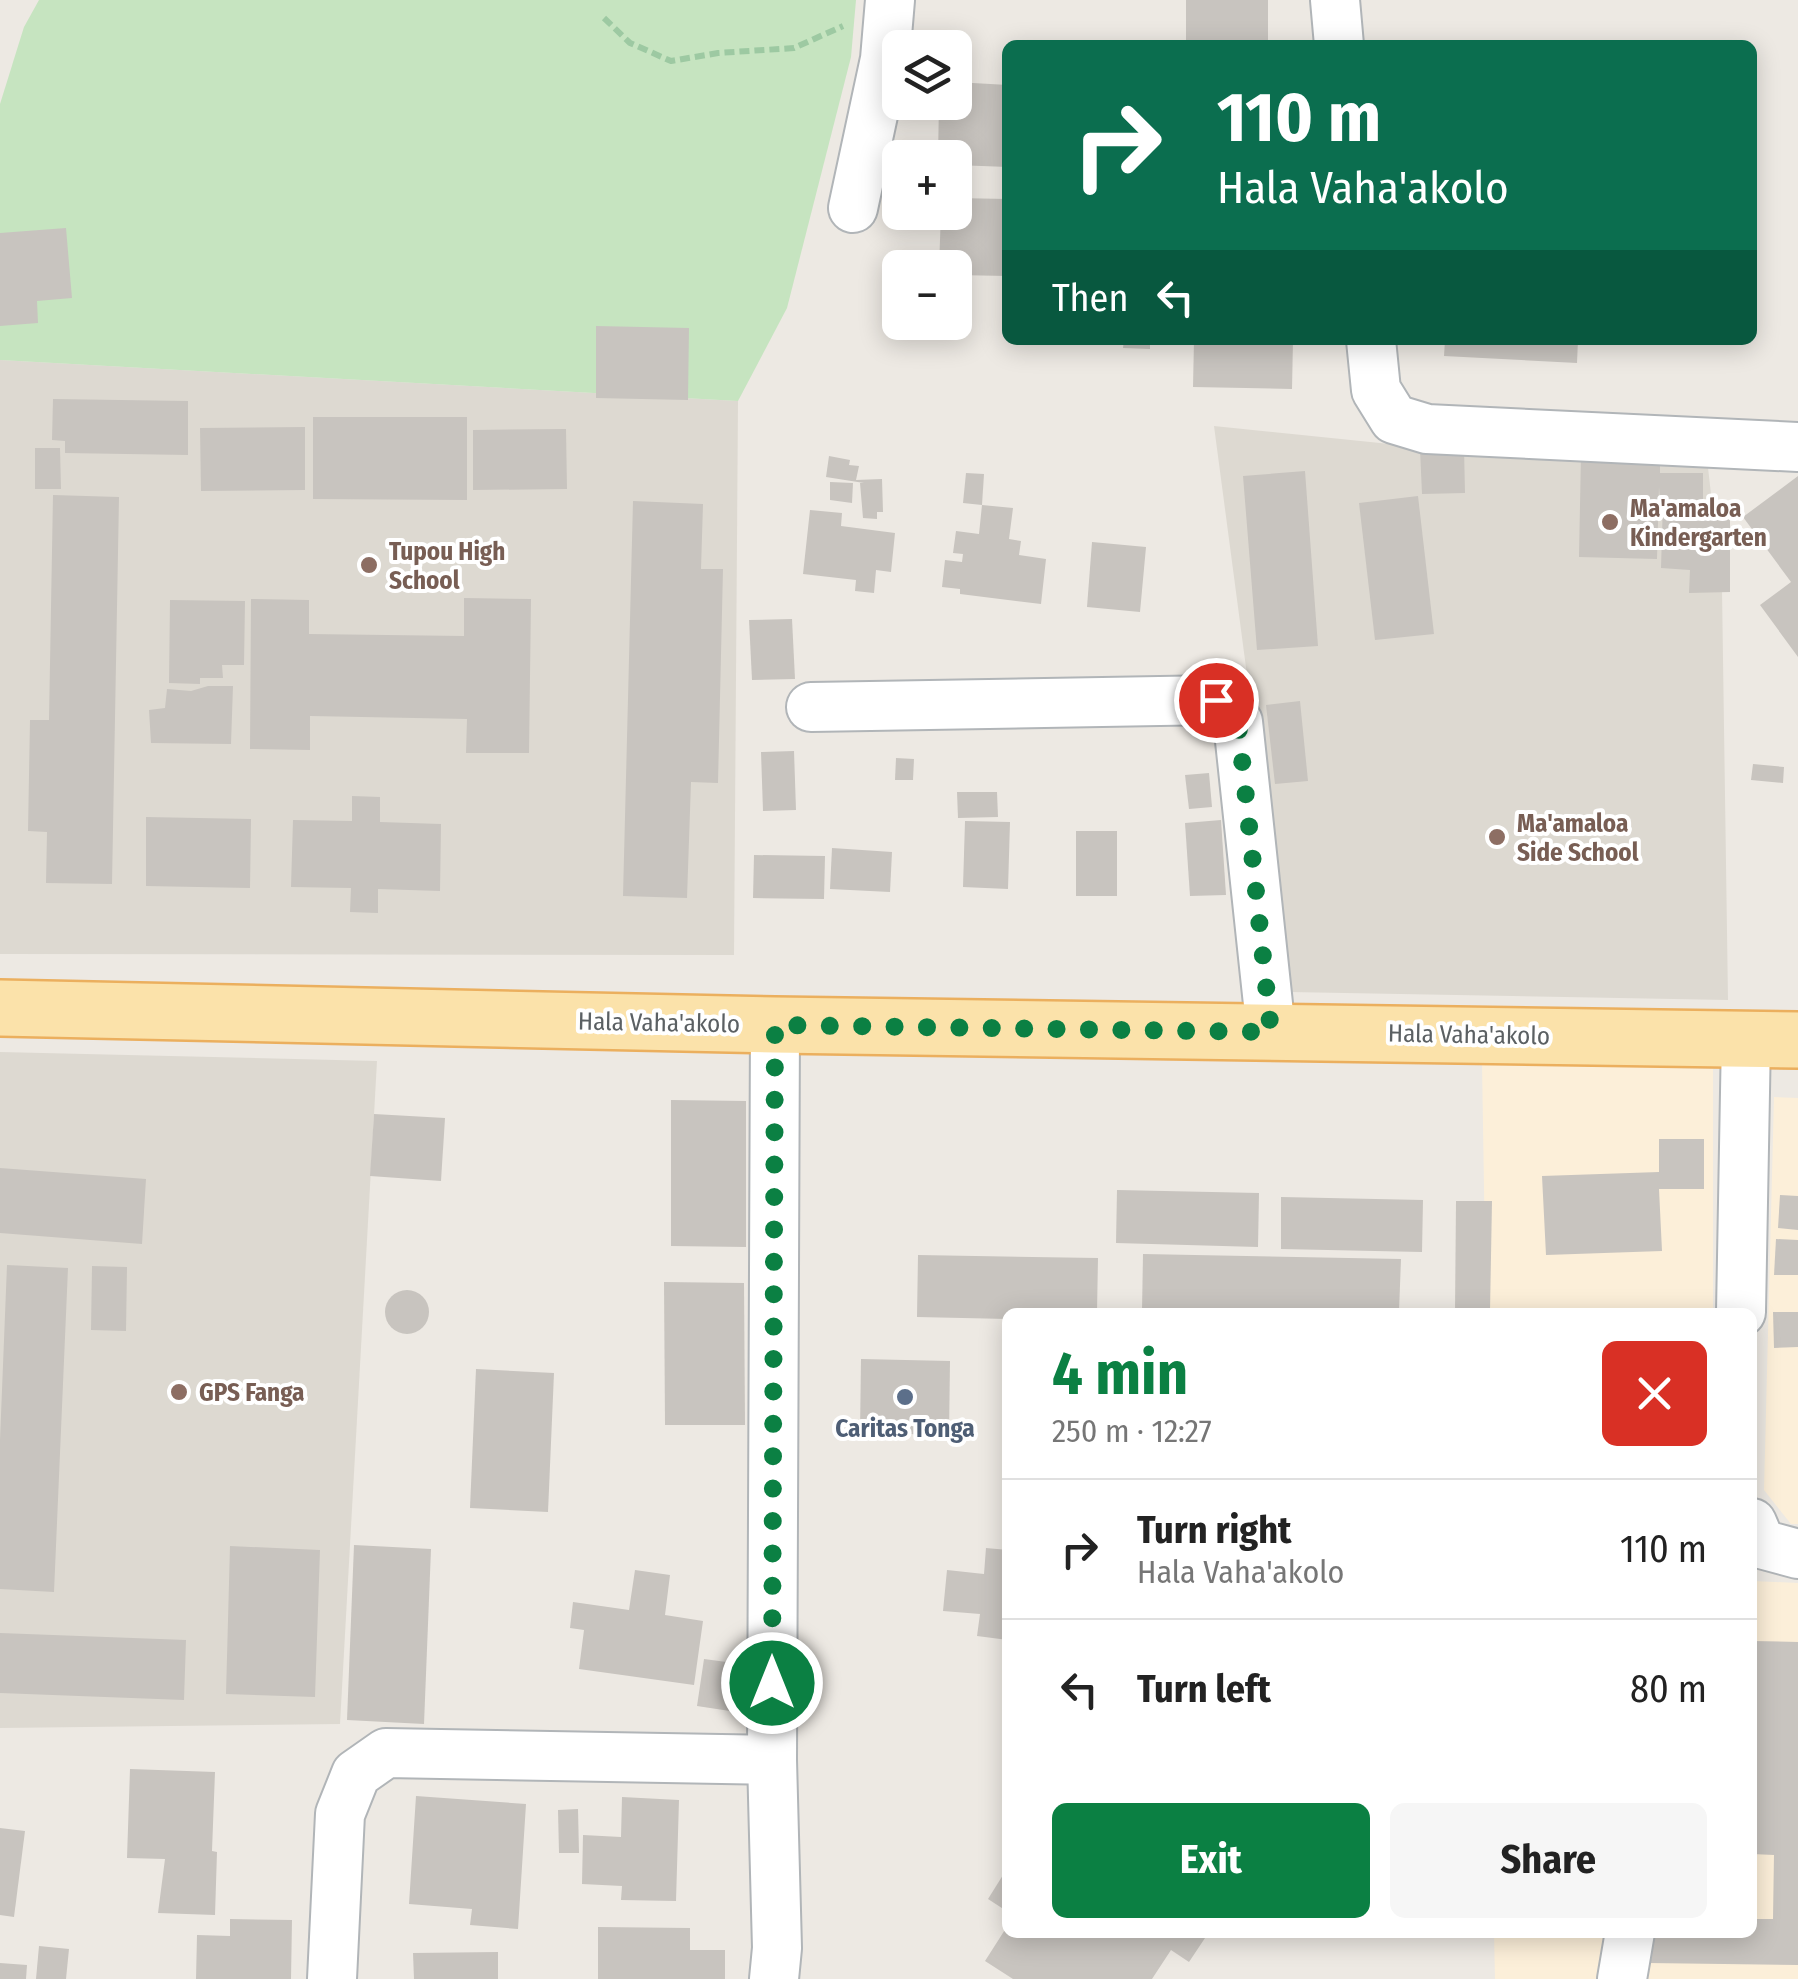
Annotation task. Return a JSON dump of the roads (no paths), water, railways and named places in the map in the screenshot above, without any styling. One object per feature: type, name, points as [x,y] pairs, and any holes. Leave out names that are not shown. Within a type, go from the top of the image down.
[{"type":"main road","name":"Hala Vaha'akolo","points":[[0,1008],[775,1025],[1772,1039]]},
{"type":"street","points":[[1335,0],[1339,40]]},
{"type":"street","points":[[853,208],[885,59],[890,2]]},
{"type":"street","points":[[1372,345],[1376,390],[1394,419],[1427,428],[1798,447]]},
{"type":"street","points":[[812,707],[1216,700],[1238,722],[1271,1032]]},
{"type":"street","points":[[774,1979],[775,1025]]},
{"type":"street","points":[[1740,1308],[1772,1039]]},
{"type":"street","points":[[332,1979],[340,1814],[356,1774],[386,1753],[772,1760]]},
{"type":"street","points":[[1622,1979],[1629,1938]]},
{"type":"place","name":"Ma'amaloa Kindergarten","points":[[1610,522]]},
{"type":"place","name":"Tupou High School","points":[[369,565]]},
{"type":"place","name":"Ma'amaloa Side School","points":[[1497,837]]},
{"type":"place","name":"GPS Fanga","points":[[179,1392]]},
{"type":"place","name":"Caritas Tonga","points":[[905,1397]]}]
